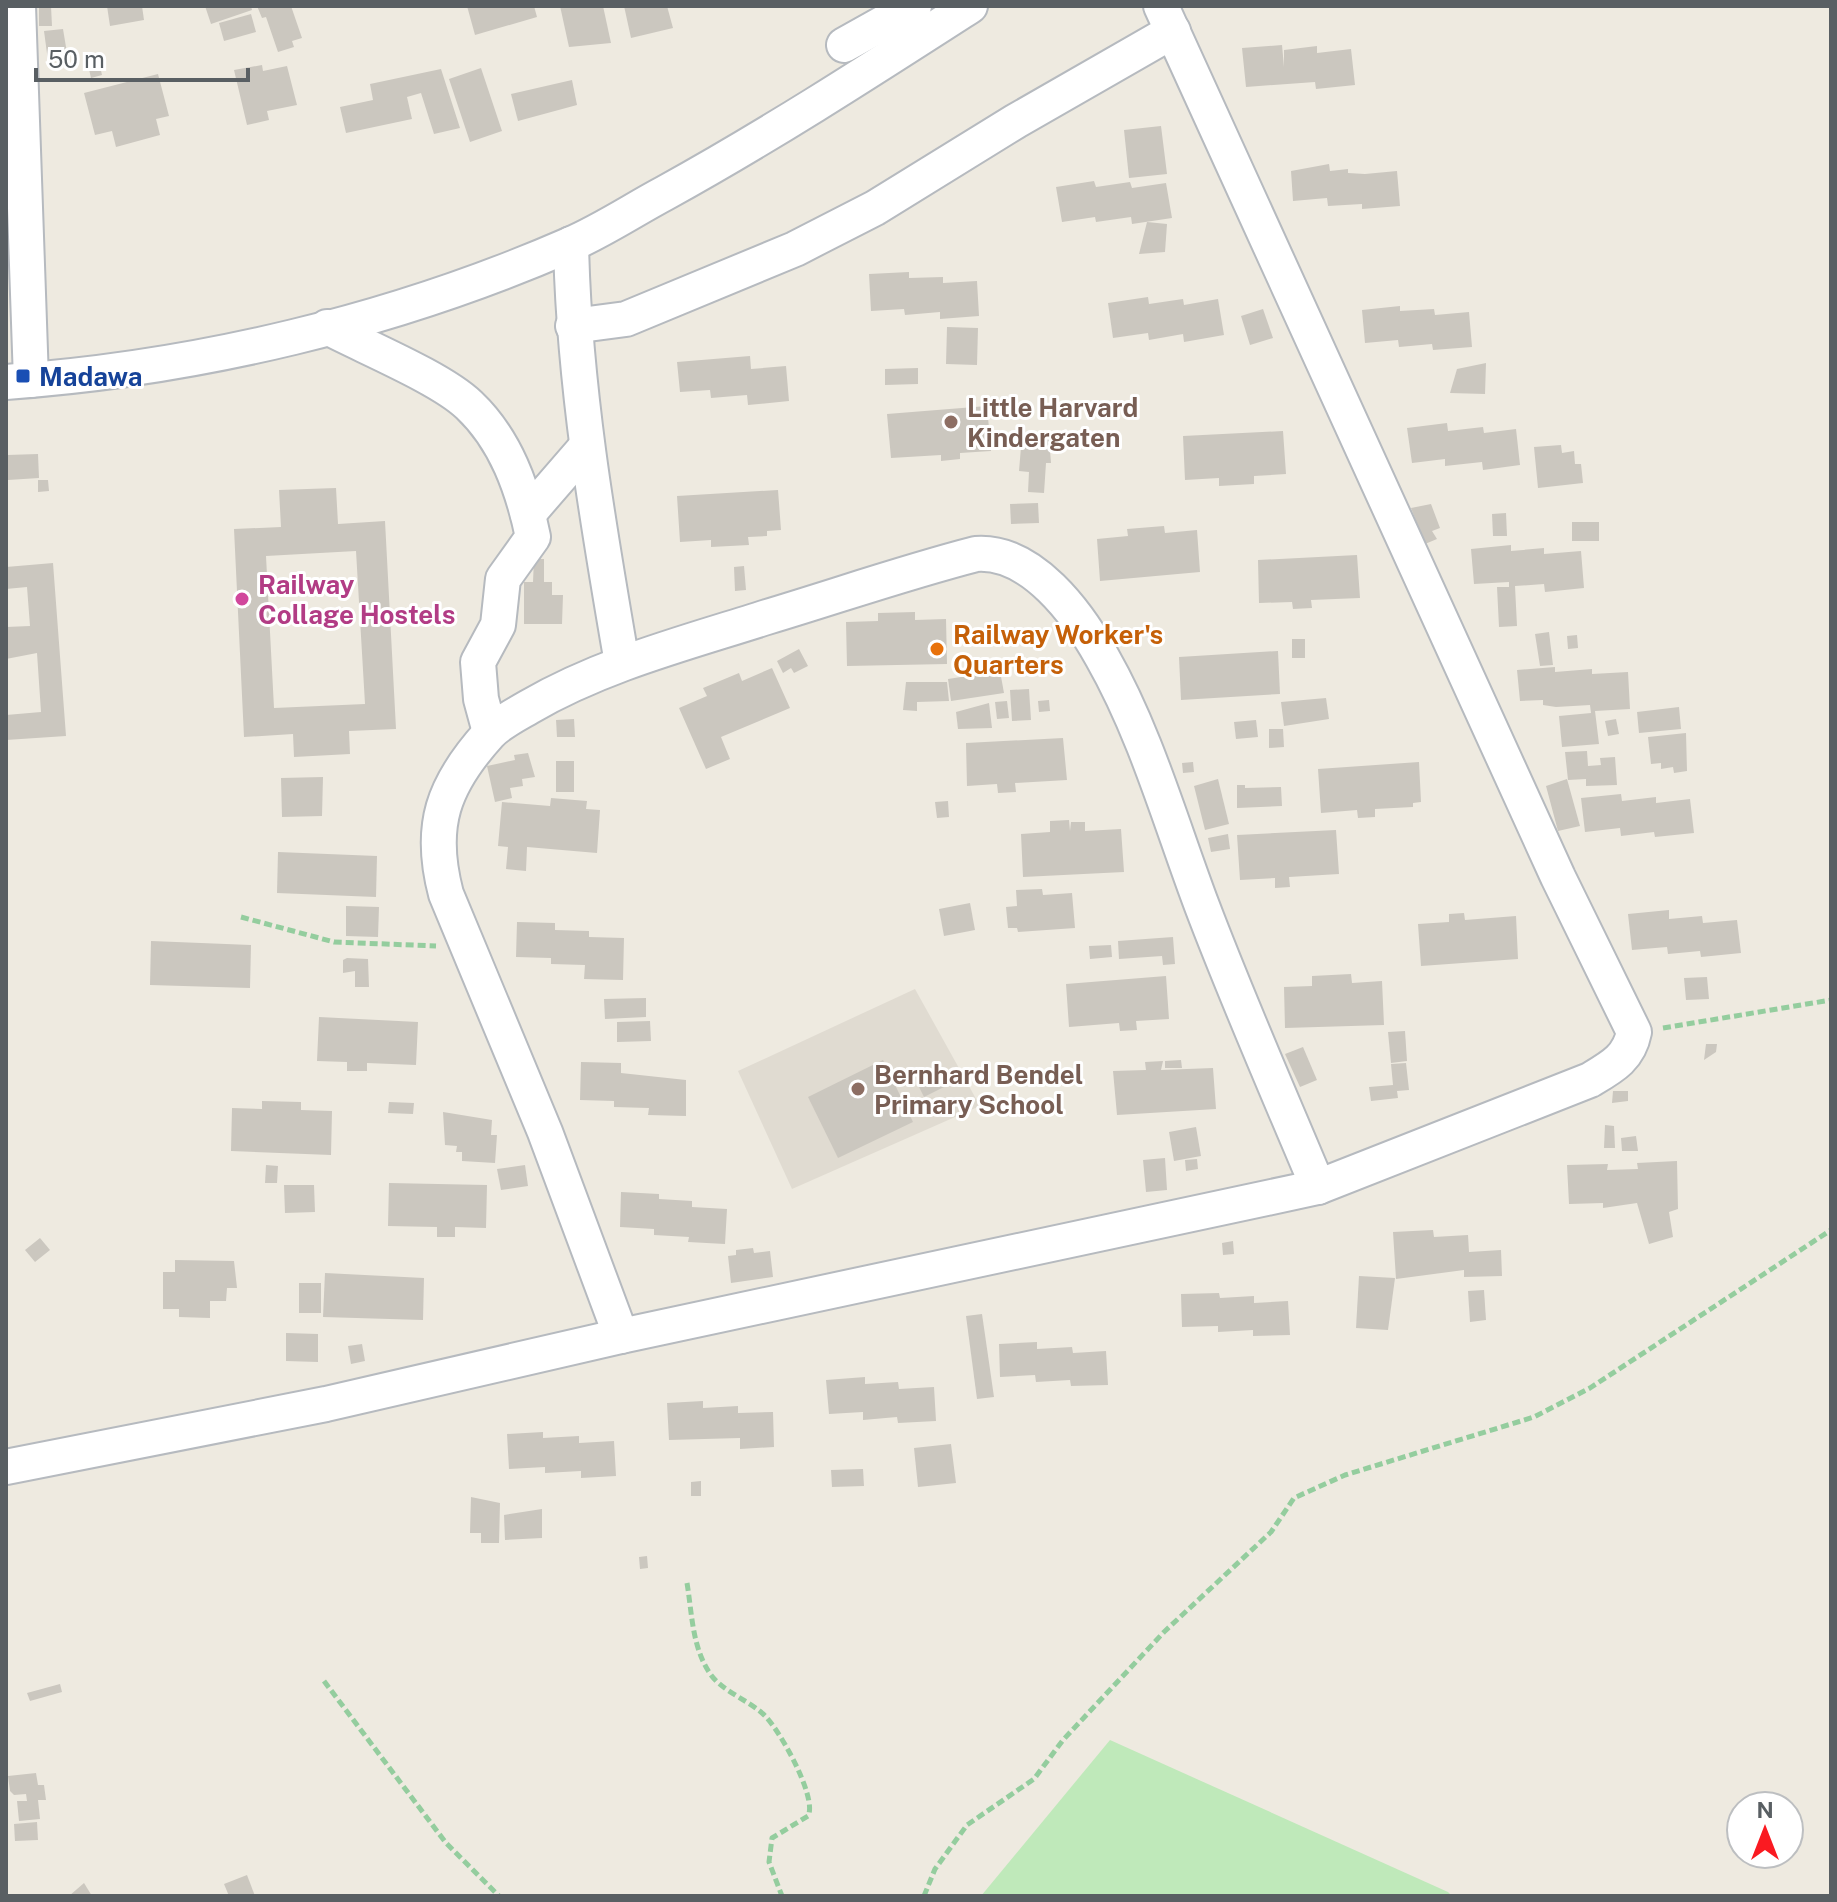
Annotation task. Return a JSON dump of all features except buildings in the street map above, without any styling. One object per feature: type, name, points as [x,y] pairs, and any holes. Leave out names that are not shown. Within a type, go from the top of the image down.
[{"type":"street","points":[[18,6],[19,381],[203,356],[327,327],[457,288],[571,244],[758,141],[970,6]]},
{"type":"street","points":[[844,45],[914,6]]},
{"type":"street","points":[[6,1467],[312,1407],[621,1336],[1318,1187],[1590,1080],[1618,1063],[1631,1047],[1634,1032],[1558,877],[1167,19],[1016,121],[875,208],[795,249],[626,319],[573,326]]},
{"type":"street","points":[[571,244],[573,326],[586,447],[622,663]]},
{"type":"street","points":[[327,327],[468,404],[499,443],[523,489],[533,537],[503,579],[498,625],[478,662],[481,699],[490,732]]},
{"type":"street","points":[[528,514],[586,447]]},
{"type":"street","points":[[621,1336],[469,942],[455,919],[439,867],[442,810],[450,784],[490,732],[555,692],[622,663],[976,554],[1002,557],[1035,574],[1061,601],[1102,657],[1136,732],[1212,933],[1318,1187]]},
{"type":"path","points":[[241,917],[304,936],[361,945],[406,947],[469,942]]},
{"type":"path","points":[[1634,1032],[1831,1000]]},
{"type":"path","points":[[924,1896],[935,1869],[967,1825],[1034,1779],[1063,1740],[1164,1632],[1271,1532],[1294,1498],[1345,1475],[1534,1417],[1590,1388],[1831,1230]]},
{"type":"path","points":[[687,1583],[696,1648],[710,1674],[765,1714],[790,1754],[811,1803],[808,1816],[772,1838],[769,1862],[782,1896]]},
{"type":"path","points":[[324,1681],[446,1843],[499,1896]]},
{"type":"shaded area","name":"Bernhard Bendel Primary School","points":[[915,989],[980,1106],[792,1189],[738,1071]]},
{"type":"green space","points":[[1110,1740],[1448,1892],[1452,1896],[981,1896]]},
{"type":"place","name":"Madawa","points":[[23,376]]},
{"type":"place","name":"Little Harvard Kindergaten","points":[[951,422]]},
{"type":"place","name":"Railway Collage Hostels","points":[[242,599]]},
{"type":"place","name":"Railway Worker's Quarters","points":[[937,649]]},
{"type":"place","name":"Bernhard Bendel Primary School","points":[[858,1089]]}]
